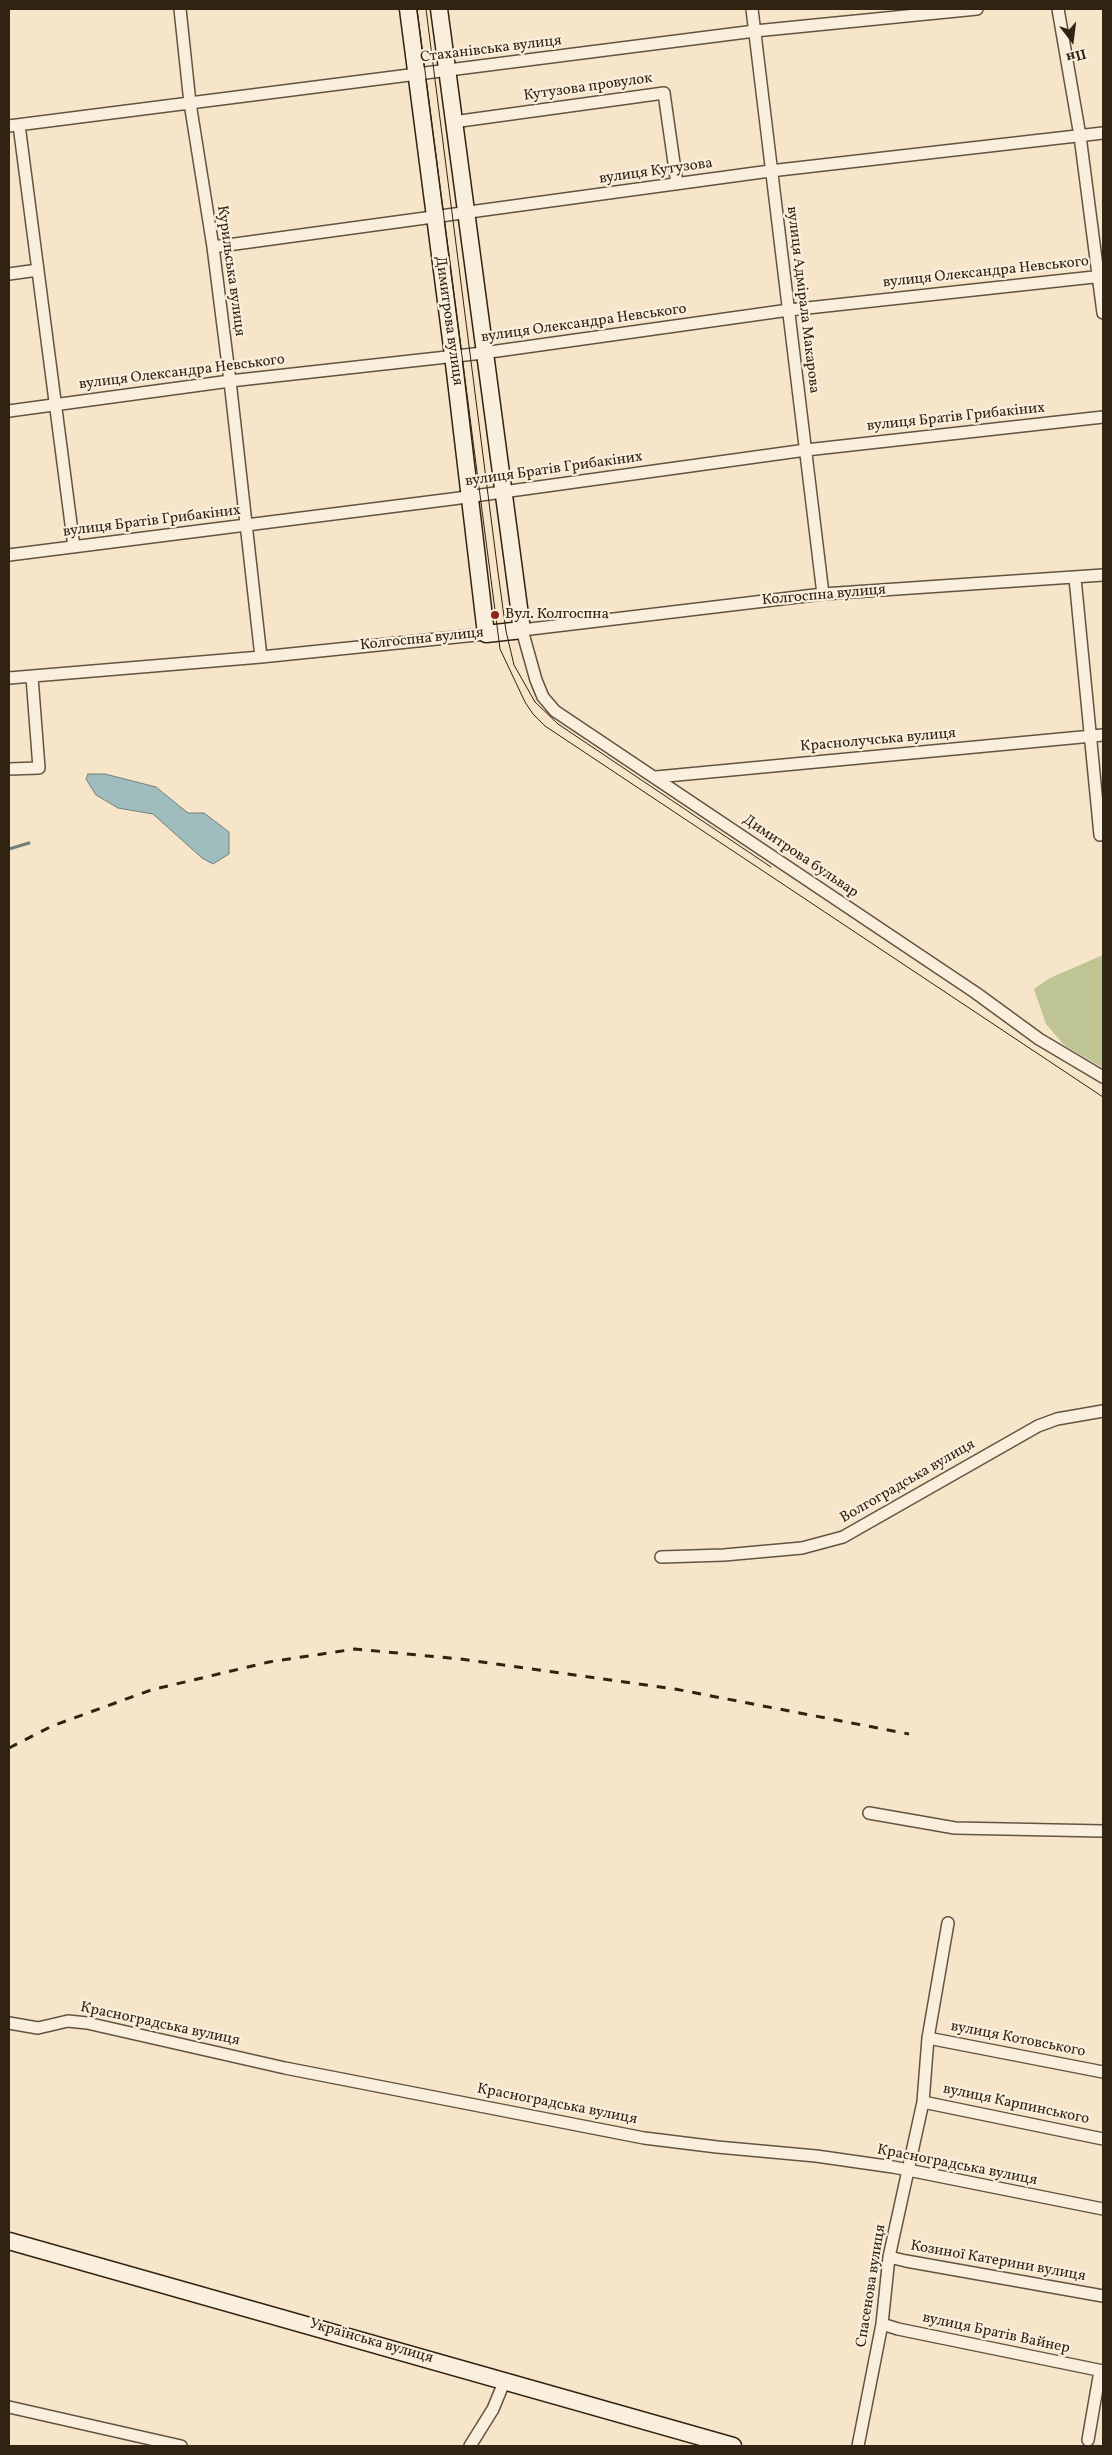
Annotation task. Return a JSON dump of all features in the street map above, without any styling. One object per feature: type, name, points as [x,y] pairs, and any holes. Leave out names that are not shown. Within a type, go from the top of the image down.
[{"type":"street","name":"Курильська вулиця","points":[[180,9],[190,103],[213,247],[230,381],[261,658]]},
{"type":"street","name":"Димитрова вулиця","points":[[408,9],[453,355],[486,634]]},
{"type":"street","name":"Димитрова вулиця","points":[[439,9],[483,353],[522,630]]},
{"type":"street","name":"вулиця Адмірала Макарова","points":[[752,9],[822,594]]},
{"type":"street","name":"Стаханівська вулиця","points":[[14,125],[755,31],[977,9]]},
{"type":"street","points":[[1058,9],[1080,136],[1101,276],[1103,313]]},
{"type":"street","name":"Кутузова провулок","points":[[453,122],[664,93],[677,184]]},
{"type":"street","points":[[14,125],[38,270],[74,547]]},
{"type":"street","name":"вулиця Кутузова","points":[[213,247],[770,171],[1103,133]]},
{"type":"street","points":[[9,274],[38,270]]},
{"type":"street","name":"вулиця Олександра Невського","points":[[9,411],[230,381],[483,353],[789,310],[1101,276]]},
{"type":"street","name":"вулиця Братів Грибакіних","points":[[9,555],[246,526],[806,450],[1103,416]]},
{"type":"street","name":"Колгоспна вулиця","points":[[9,678],[261,658],[522,630],[822,594],[1103,575]]},
{"type":"street","points":[[1075,578],[1100,836]]},
{"type":"street","name":"Димитрова бульвар","points":[[522,630],[536,680],[544,697],[555,711],[976,993],[1039,1039],[1103,1076]]},
{"type":"street","points":[[9,769],[40,768],[32,677]]},
{"type":"street","name":"Краснолучська вулиця","points":[[656,777],[1103,735]]},
{"type":"street","name":"Волгоградська вулиця","points":[[661,1557],[724,1555],[802,1548],[843,1537],[1038,1426],[1064,1418],[1103,1412]]},
{"type":"street","points":[[869,1813],[955,1828],[1103,1831]]},
{"type":"street","name":"Спасенова вулиця","points":[[858,2446],[882,2324],[889,2256],[923,2102],[928,2038],[948,1923]]},
{"type":"street","name":"Красноградська вулиця","points":[[9,2024],[38,2028],[68,2021],[87,2023],[285,2068],[644,2138],[816,2156],[909,2170],[1103,2209]]},
{"type":"street","name":"вулиця Котовського","points":[[928,2038],[1103,2072]]},
{"type":"street","name":"вулиця Карпинського","points":[[923,2102],[1103,2139]]},
{"type":"street","name":"Українська вулиця","points":[[9,2241],[733,2446]]},
{"type":"street","name":"Козиної Катерини вулиця","points":[[889,2256],[906,2261],[1103,2296]]},
{"type":"street","name":"вулиця Братів Вайнер","points":[[882,2324],[898,2329],[1102,2371]]},
{"type":"street","points":[[1088,2440],[1102,2371]]},
{"type":"street","points":[[470,2446],[493,2409],[505,2380]]},
{"type":"street","points":[[9,2407],[48,2414],[181,2446]]},
{"type":"green space","points":[[1103,955],[1103,1068],[1064,1045],[1046,1024],[1034,989],[1050,978]]},
{"type":"water","points":[[88,774],[105,774],[156,787],[188,813],[204,813],[229,832],[229,854],[213,864],[202,858],[153,814],[118,808],[96,795],[86,779]]},
{"type":"waterway","points":[[9,849],[29,843]]},
{"type":"tram line","points":[[417,9],[500,649],[525,702],[533,714],[545,726],[1103,1097]]},
{"type":"tram line","points":[[426,9],[497,565],[506,631],[514,665],[535,702],[558,724],[771,867]]},
{"type":"railway","points":[[9,1748],[52,1726],[151,1690],[269,1662],[355,1649],[460,1659],[675,1689],[909,1734]]},
{"type":"place","name":"Вул. Колгоспна","points":[[495,615]]}]
